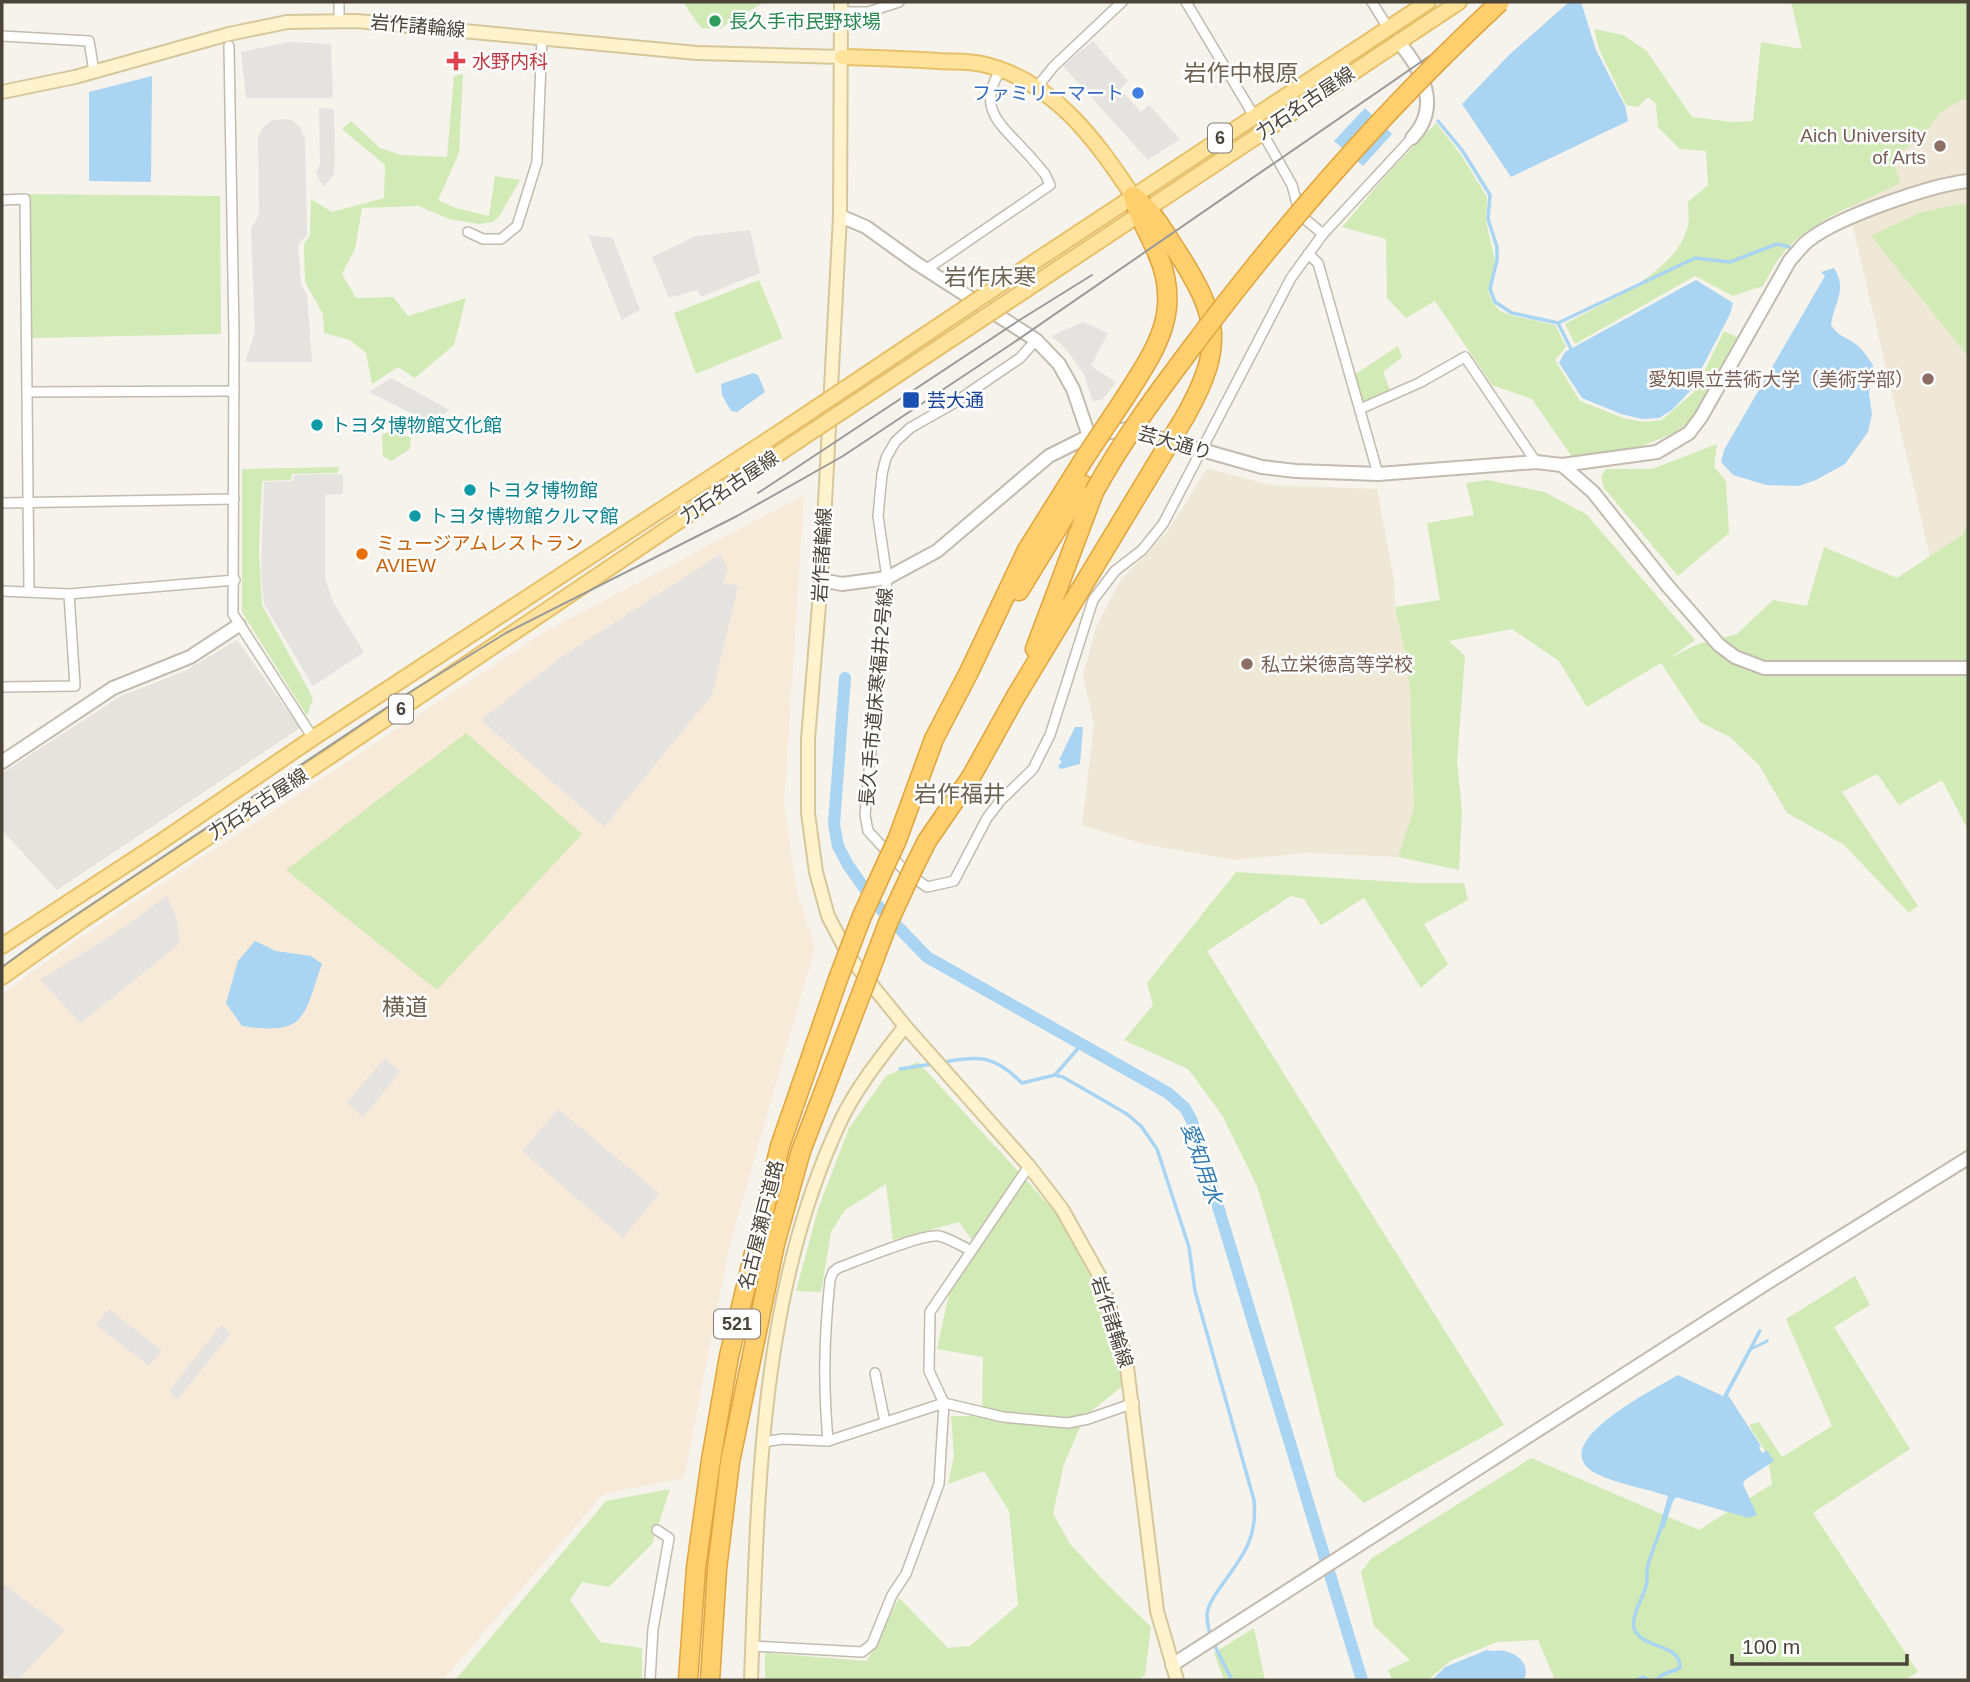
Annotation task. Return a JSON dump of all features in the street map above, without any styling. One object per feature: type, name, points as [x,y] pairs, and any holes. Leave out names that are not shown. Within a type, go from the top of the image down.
[{"type":"highway","points":[[970,672],[1089,489],[1157,378],[1270,232],[1363,125],[1486,2]]},
{"type":"highway","points":[[1016,696],[1089,489],[1237,288],[1301,209],[1432,68],[1500,2]]},
{"type":"highway","points":[[1016,696],[1186,415],[1206,378],[1210,363],[1213,333],[1210,317],[1194,279],[1133,196]]},
{"type":"highway","points":[[970,672],[1027,550],[1124,399],[1163,332],[1168,301],[1164,270],[1143,211]]},
{"type":"highway","name":"名古屋瀬戸道路","points":[[688,1680],[696,1568],[711,1460],[729,1356],[780,1146],[862,916],[899,835],[934,739],[970,672]]},
{"type":"highway","name":"名古屋瀬戸道路","points":[[710,1680],[717,1569],[730,1462],[775,1244],[801,1151],[888,923],[914,867],[927,841],[971,777],[1016,696]]},
{"type":"main road","name":"力石名古屋線","points":[[2,946],[1428,2]]},
{"type":"main road","name":"力石名古屋線","points":[[2,977],[84,919],[737,481],[1459,2]]},
{"type":"main road","name":"岩作諸輪線","points":[[841,7],[840,216],[821,580],[808,739],[808,813],[816,872],[828,916],[850,958],[905,1026],[1029,1166],[1062,1209],[1100,1277],[1126,1359],[1157,1611],[1177,1680]]},
{"type":"main road","name":"岩作諸輪線","points":[[2,92],[94,71],[229,34],[287,22],[339,20],[696,53],[842,57]]},
{"type":"main road","points":[[842,57],[980,64],[1001,69],[1037,87],[1056,101],[1086,131],[1133,196]]},
{"type":"main road","points":[[751,1680],[764,1442],[772,1367],[787,1277],[814,1183],[843,1116],[905,1026]]},
{"type":"street","points":[[339,2],[339,20]]},
{"type":"street","points":[[841,7],[868,12],[899,2]]},
{"type":"street","points":[[1037,87],[1054,66],[1122,2]]},
{"type":"street","points":[[1186,2],[1254,116]]},
{"type":"street","points":[[1372,2],[1388,27]]},
{"type":"street","points":[[2,36],[89,41],[94,71]]},
{"type":"street","points":[[468,232],[484,239],[501,239],[517,226],[537,162],[542,38]]},
{"type":"street","points":[[1200,449],[1291,278],[1323,234],[1419,131],[1426,113],[1428,92],[1408,53],[1398,41]]},
{"type":"street","points":[[229,46],[234,391],[233,614],[313,738]]},
{"type":"street","points":[[927,269],[1050,185],[1045,174],[994,117],[989,99],[1001,69]]},
{"type":"street","points":[[1262,132],[1292,185],[1300,215],[1323,234]]},
{"type":"street","name":"芸大通り","points":[[887,578],[937,551],[1049,456],[1089,436],[1127,429],[1262,467],[1296,471],[1378,474],[1535,462],[1562,465],[1657,452],[1689,433],[1790,260],[1808,240],[1830,227],[1872,209],[1968,181]]},
{"type":"street","points":[[2,200],[25,199],[29,590]]},
{"type":"street","points":[[840,216],[866,227],[1036,340],[1059,364],[1073,389],[1089,436]]},
{"type":"street","points":[[1308,254],[1318,263],[1378,474]]},
{"type":"street","points":[[821,580],[842,584],[887,578],[880,539],[879,495],[886,458],[895,442],[909,428],[954,403],[1020,358],[1036,340]]},
{"type":"street","points":[[1360,409],[1419,383],[1465,357],[1535,462]]},
{"type":"street","points":[[28,392],[234,391]]},
{"type":"street","name":"長久手市道床寒福井2号線","points":[[887,578],[865,815],[868,831],[906,872],[927,887],[954,881],[987,818],[1000,801],[1033,769],[1063,700],[1093,600],[1115,571],[1142,550],[1163,524],[1200,449]]},
{"type":"street","points":[[728,465],[737,481]]},
{"type":"street","points":[[1562,465],[1593,492],[1719,645],[1735,657],[1765,668],[1968,668]]},
{"type":"street","points":[[2,503],[234,499]]},
{"type":"street","points":[[2,591],[29,590],[69,594],[235,580]]},
{"type":"street","points":[[2,687],[75,687],[69,594]]},
{"type":"street","points":[[2,762],[113,688],[190,657],[239,625]]},
{"type":"street","points":[[1172,1665],[1770,1281],[1968,1158]]},
{"type":"street","points":[[752,1646],[862,1652],[872,1644],[892,1595],[906,1574],[939,1483],[944,1403],[929,1371],[930,1312],[1029,1166]]},
{"type":"street","points":[[828,1441],[823,1382],[830,1280],[833,1272],[899,1245],[933,1236],[940,1236],[970,1250]]},
{"type":"street","points":[[875,1373],[885,1422]]},
{"type":"street","points":[[764,1442],[783,1439],[828,1441],[944,1403],[1003,1417],[1068,1423],[1133,1403]]},
{"type":"street","points":[[650,1680],[653,1629],[669,1538],[657,1530]]},
{"type":"shaded area","points":[[1093,41],[1128,81],[1120,89],[1141,112],[1149,105],[1180,139],[1148,160],[1063,66]]},
{"type":"shaded area","points":[[289,42],[331,44],[333,98],[246,98],[241,52]]},
{"type":"shaded area","name":"愛知県立芸術大学（美術学部）","points":[[1968,61],[1968,623],[1942,608],[1835,150]]},
{"type":"shaded area","points":[[319,108],[334,109],[335,163],[333,176],[323,187],[316,173],[320,163]]},
{"type":"shaded area","points":[[292,120],[300,127],[305,139],[307,235],[298,245],[301,284],[307,295],[312,362],[245,362],[255,332],[251,228],[259,215],[258,137],[263,127],[271,121]]},
{"type":"shaded area","points":[[750,230],[760,273],[701,297],[697,290],[669,298],[652,257],[696,236]]},
{"type":"shaded area","points":[[588,235],[613,238],[640,310],[622,320]]},
{"type":"shaded area","points":[[1083,322],[1108,333],[1091,366],[1116,382],[1103,399],[1093,402],[1084,374],[1066,349],[1051,336]]},
{"type":"shaded area","points":[[391,378],[450,410],[430,423],[369,392]]},
{"type":"shaded area","name":"私立栄徳高等学校","points":[[1207,468],[1269,485],[1377,489],[1410,690],[1414,808],[1398,857],[1306,853],[1234,860],[1143,844],[1082,825],[1094,724],[1083,676],[1096,627],[1120,581],[1167,532]]},
{"type":"shaded area","points":[[343,474],[343,494],[325,495],[325,577],[333,602],[364,652],[313,686],[264,604],[261,570],[264,482],[293,481],[294,475]]},
{"type":"shaded area","points":[[804,495],[784,804],[797,894],[815,948],[730,1244],[684,1478],[603,1494],[443,1680],[2,1680],[2,994],[77,940],[543,633]]},
{"type":"shaded area","points":[[720,554],[728,569],[723,583],[738,586],[712,695],[604,827],[481,720],[560,658]]},
{"type":"shaded area","points":[[237,640],[300,728],[57,890],[2,830],[2,773],[121,696],[185,671]]},
{"type":"shaded area","points":[[167,896],[177,920],[179,944],[81,1023],[40,980],[115,933]]},
{"type":"shaded area","points":[[384,1059],[401,1071],[363,1117],[347,1103]]},
{"type":"shaded area","points":[[558,1109],[659,1193],[623,1238],[522,1151]]},
{"type":"shaded area","points":[[109,1309],[162,1351],[149,1366],[96,1325]]},
{"type":"shaded area","points":[[221,1325],[231,1333],[178,1399],[169,1391]]},
{"type":"shaded area","points":[[2,1583],[65,1630],[19,1679],[2,1675]]},
{"type":"green space","name":"長久手市民野球場","points":[[683,2],[764,2],[719,29],[701,28]]},
{"type":"green space","points":[[1791,2],[1968,2],[1968,102],[1965,98],[1939,113],[1925,134],[1893,158],[1900,183],[1822,221],[1808,231],[1783,253],[1763,286],[1733,296],[1695,276],[1575,344],[1565,324],[1635,286],[1668,260],[1680,245],[1687,229],[1688,202],[1708,185],[1706,151],[1680,149],[1658,127],[1656,104],[1648,97],[1638,107],[1626,105],[1599,49],[1594,29],[1623,35],[1646,50],[1692,117],[1732,122],[1753,121],[1761,42],[1802,49]]},
{"type":"green space","points":[[463,74],[459,153],[438,200],[456,208],[489,216],[495,176],[520,180],[500,215],[493,222],[479,224],[449,219],[419,206],[362,208],[355,249],[342,274],[356,298],[393,297],[408,316],[466,298],[454,345],[415,378],[398,367],[372,384],[366,353],[350,340],[324,333],[323,314],[305,282],[304,244],[310,235],[311,199],[332,212],[384,198],[385,165],[342,129],[351,121],[380,148],[401,155],[447,157],[454,76]]},
{"type":"green space","points":[[1436,123],[1459,152],[1487,197],[1486,221],[1495,261],[1488,291],[1493,303],[1500,311],[1513,316],[1555,325],[1566,347],[1555,360],[1580,401],[1623,418],[1644,422],[1662,420],[1694,392],[1724,331],[1737,337],[1690,421],[1674,433],[1637,448],[1572,457],[1532,399],[1492,385],[1435,301],[1406,318],[1387,298],[1386,239],[1342,227]]},
{"type":"green space","points":[[29,194],[220,196],[221,334],[32,338]]},
{"type":"green space","points":[[1959,204],[1968,205],[1968,359],[1871,236],[1919,213]]},
{"type":"green space","points":[[759,280],[783,338],[696,374],[674,313]]},
{"type":"green space","points":[[1398,346],[1402,357],[1383,372],[1392,395],[1360,409],[1351,377]]},
{"type":"green space","points":[[393,430],[411,438],[410,449],[391,461],[383,456],[382,435]]},
{"type":"green space","points":[[1717,444],[1714,467],[1726,481],[1729,533],[1678,576],[1604,488],[1601,477],[1606,469],[1652,469]]},
{"type":"green space","points":[[339,467],[338,473],[292,474],[291,480],[262,481],[259,549],[262,605],[313,698],[307,716],[242,612],[242,469]]},
{"type":"green space","points":[[1488,480],[1544,492],[1586,514],[1695,640],[1670,658],[1698,644],[1737,634],[1773,600],[1807,606],[1824,547],[1897,578],[1962,535],[1968,523],[1968,830],[1942,780],[1899,805],[1877,774],[1842,792],[1918,906],[1909,913],[1843,844],[1787,813],[1759,765],[1730,737],[1700,722],[1661,663],[1587,707],[1559,661],[1512,629],[1449,641],[1465,656],[1457,761],[1462,811],[1459,870],[1398,857],[1414,808],[1410,690],[1395,607],[1440,600],[1427,523],[1474,515],[1466,483]]},
{"type":"green space","points":[[466,733],[582,834],[437,990],[286,870]]},
{"type":"green space","points":[[1236,872],[1416,883],[1464,883],[1468,900],[1424,924],[1448,964],[1421,988],[1364,898],[1321,925],[1304,899],[1291,896],[1207,951],[1504,1425],[1364,1503],[1336,1476],[1287,1285],[1257,1186],[1222,1115],[1188,1069],[1124,1040],[1153,1005],[1147,983]]},
{"type":"green space","points":[[918,1062],[1057,1214],[1100,1295],[1124,1385],[1085,1416],[1064,1464],[1053,1513],[1070,1544],[1151,1627],[1145,1675],[1138,1680],[765,1680],[765,1653],[867,1661],[899,1598],[948,1648],[970,1646],[1018,1605],[1009,1511],[984,1471],[948,1484],[954,1456],[951,1416],[982,1416],[983,1357],[937,1349],[951,1285],[977,1247],[959,1222],[893,1240],[886,1184],[845,1210],[831,1232],[821,1292],[796,1291],[818,1209],[849,1128],[886,1076]]},
{"type":"green space","points":[[1855,1276],[1870,1305],[1834,1327],[1910,1449],[1813,1513],[1918,1672],[1905,1680],[1555,1680],[1538,1640],[1497,1642],[1450,1661],[1428,1680],[1392,1680],[1388,1670],[1410,1660],[1374,1626],[1361,1572],[1372,1558],[1531,1458],[1699,1530],[1772,1484],[1767,1454],[1749,1425],[1759,1422],[1782,1457],[1832,1426],[1786,1319]]},
{"type":"green space","points":[[670,1489],[652,1544],[609,1587],[582,1582],[570,1600],[600,1642],[642,1648],[642,1680],[455,1680],[606,1501]]},
{"type":"green space","points":[[1254,1628],[1265,1680],[1224,1680],[1214,1653]]},
{"type":"water","points":[[1569,2],[1581,2],[1596,50],[1625,106],[1628,121],[1511,177],[1462,104],[1510,54]]},
{"type":"water","points":[[152,76],[151,182],[89,181],[89,92]]},
{"type":"water","points":[[1365,108],[1392,134],[1363,166],[1334,141]]},
{"type":"water","points":[[1834,268],[1840,290],[1831,325],[1860,348],[1873,365],[1869,394],[1872,414],[1868,432],[1845,464],[1799,486],[1766,485],[1733,475],[1721,462],[1724,450],[1825,276],[1821,272]]},
{"type":"water","points":[[1696,280],[1733,303],[1730,314],[1690,391],[1672,410],[1659,418],[1642,419],[1621,414],[1582,398],[1559,363],[1565,352]]},
{"type":"water","points":[[753,373],[758,375],[765,392],[737,412],[731,411],[722,395],[721,384]]},
{"type":"water","points":[[1075,727],[1083,727],[1080,764],[1061,769],[1058,767],[1062,761],[1059,760]]},
{"type":"water","points":[[255,941],[276,951],[311,956],[322,964],[305,1010],[291,1025],[279,1028],[242,1026],[226,1003],[238,961]]},
{"type":"water","points":[[1759,1329],[1762,1330],[1754,1346],[1768,1339],[1769,1342],[1752,1350],[1728,1395],[1761,1446],[1759,1448],[1762,1453],[1767,1450],[1774,1461],[1743,1484],[1757,1515],[1749,1518],[1676,1497],[1664,1529],[1659,1528],[1668,1496],[1595,1473],[1583,1461],[1583,1447],[1609,1418],[1678,1375],[1723,1396]]},
{"type":"water","points":[[1487,1650],[1505,1651],[1519,1658],[1525,1665],[1524,1680],[1432,1680],[1445,1667]]},
{"type":"waterway","points":[[1438,121],[1462,150],[1490,195],[1488,219],[1497,247],[1497,260],[1490,289],[1495,302],[1512,313],[1558,323],[1571,349]]},
{"type":"waterway","points":[[1558,323],[1695,258],[1730,262],[1777,244],[1789,247]]},
{"type":"waterway","name":"愛知用水","points":[[845,678],[834,824],[838,846],[874,902],[927,957],[1168,1093],[1185,1108],[1192,1121],[1362,1680]]},
{"type":"waterway","points":[[1055,1075],[1081,1045]]},
{"type":"waterway","points":[[944,1062],[968,1059],[995,1062],[1022,1083],[1055,1075],[1063,1077],[1127,1114],[1141,1126],[1157,1149],[1189,1247],[1195,1291],[1254,1500],[1253,1527],[1246,1548],[1213,1598],[1207,1614],[1212,1639],[1232,1680]]},
{"type":"waterway","points":[[900,1069],[932,1064]]},
{"type":"waterway","points":[[1657,1680],[1662,1675],[1680,1668],[1679,1660],[1668,1650],[1644,1640],[1638,1635],[1634,1623],[1646,1586],[1648,1565],[1662,1524]]},
{"type":"waterway","points":[[1636,1680],[1643,1677],[1649,1680]]},
{"type":"tram line","points":[[2,967],[410,692],[506,633],[737,516],[843,456],[1013,343],[1508,2]]},
{"type":"tram line","points":[[758,493],[1092,275]]},
{"type":"place","name":"長久手市民野球場","points":[[715,21]]},
{"type":"place","name":"水野内科","points":[[456,61]]},
{"type":"place","name":"ファミリーマート","points":[[1138,93]]},
{"type":"place","name":"Aich University of Arts","points":[[1940,146]]},
{"type":"place","name":"愛知県立芸術大学（美術学部）","points":[[1928,379]]},
{"type":"place","name":"芸大通","points":[[911,400]]},
{"type":"place","name":"トヨタ博物館文化館","points":[[317,425]]},
{"type":"place","name":"トヨタ博物館","points":[[470,490]]},
{"type":"place","name":"トヨタ博物館クルマ館","points":[[415,516]]},
{"type":"place","name":"ミュージアムレストラン AVIEW","points":[[362,554]]},
{"type":"place","name":"私立栄徳高等学校","points":[[1247,664]]},
{"type":"district","name":"岩作中根原","points":[[1241,73]]},
{"type":"district","name":"岩作床寒","points":[[990,277]]},
{"type":"district","name":"岩作福井","points":[[960,794]]},
{"type":"district","name":"横道","points":[[405,1007]]}]
